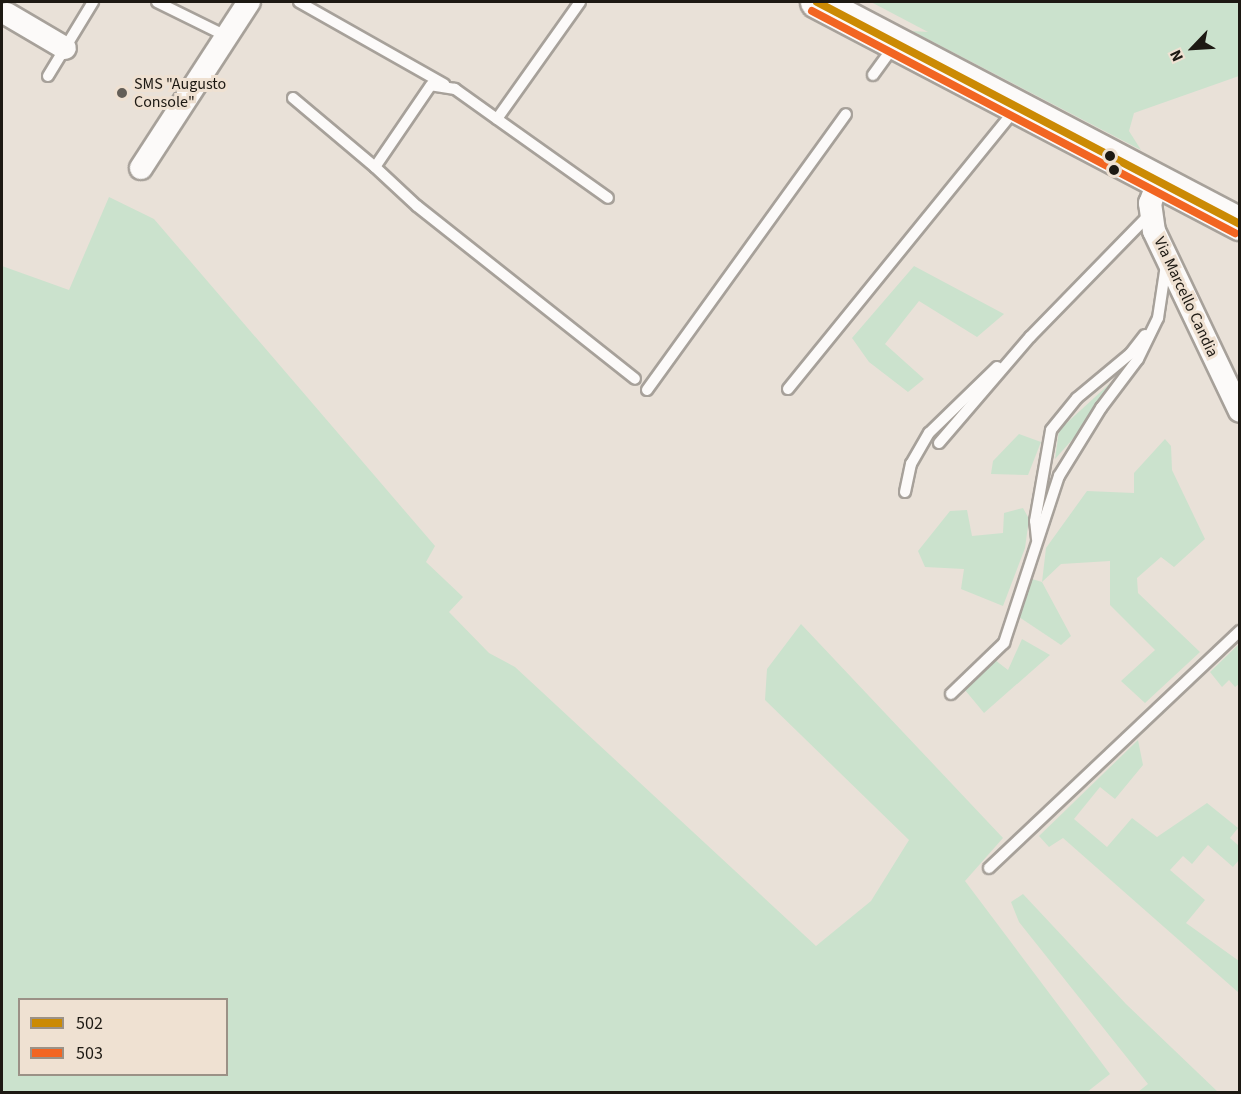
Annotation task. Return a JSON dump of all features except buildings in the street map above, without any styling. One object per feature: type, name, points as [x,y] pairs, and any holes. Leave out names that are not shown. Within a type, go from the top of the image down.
[{"type":"main road","points":[[817,2],[1160,180],[1239,224]]},
{"type":"street","points":[[141,168],[249,2]]},
{"type":"street","points":[[7,14],[65,48]]},
{"type":"street","name":"Via Marcello Candia","points":[[1160,180],[1150,203],[1149,215],[1239,411]]},
{"type":"lane","points":[[48,76],[93,2]]},
{"type":"lane","points":[[157,2],[226,36]]},
{"type":"lane","points":[[299,2],[455,89],[608,198]]},
{"type":"lane","points":[[497,119],[580,2]]},
{"type":"lane","points":[[873,75],[895,44]]},
{"type":"lane","points":[[375,167],[431,85],[455,89]]},
{"type":"lane","points":[[293,98],[375,167],[417,206],[635,379]]},
{"type":"lane","points":[[788,389],[1018,106]]},
{"type":"lane","points":[[647,390],[846,114]]},
{"type":"lane","points":[[905,492],[911,464],[929,433],[1030,337],[1149,215]]},
{"type":"lane","points":[[951,694],[1004,643],[1038,547],[1059,476],[1101,408],[1138,359],[1158,318],[1167,255]]},
{"type":"lane","points":[[1038,547],[1035,521],[1051,430],[1077,398],[1130,354],[1158,318]]},
{"type":"lane","points":[[939,442],[1030,337]]},
{"type":"lane","points":[[988,868],[1239,631]]},
{"type":"green space","points":[[871,2],[1239,2],[1239,76],[1134,113],[1129,131],[1141,150],[912,31],[928,32]]},
{"type":"green space","points":[[109,197],[154,219],[435,546],[426,562],[463,597],[449,612],[489,653],[515,667],[816,946],[871,901],[909,840],[765,700],[767,669],[801,624],[1003,838],[965,881],[1110,1074],[1087,1092],[2,1092],[2,266],[69,290]]},
{"type":"green space","points":[[914,266],[1004,314],[977,337],[919,301],[885,344],[924,379],[908,392],[869,362],[852,338]]},
{"type":"green space","points":[[1118,376],[1080,431],[1055,459],[1059,430]]},
{"type":"green space","points":[[1019,434],[1041,442],[1028,475],[991,474],[993,461]]},
{"type":"green space","points":[[1165,439],[1171,446],[1172,470],[1205,539],[1174,567],[1161,557],[1137,578],[1138,593],[1200,652],[1145,703],[1121,681],[1155,650],[1110,605],[1110,561],[1061,564],[1042,582],[1046,548],[1087,491],[1134,493],[1134,473]]},
{"type":"green space","points":[[1023,508],[1029,519],[1025,548],[1003,606],[961,589],[964,569],[925,567],[918,551],[950,511],[967,510],[972,536],[1003,533],[1004,513]]},
{"type":"green space","points":[[1032,579],[1042,582],[1071,636],[1061,645],[1019,617]]},
{"type":"green space","points":[[1022,639],[1050,655],[984,713],[965,690],[995,660],[1008,670]]},
{"type":"green space","points":[[1239,644],[1239,684],[1235,687],[1229,680],[1222,687],[1210,672]]},
{"type":"green space","points":[[1138,740],[1143,765],[1115,799],[1100,787],[1074,819],[1107,847],[1132,818],[1157,837],[1207,803],[1238,828],[1230,838],[1239,846],[1239,860],[1233,867],[1208,845],[1192,864],[1183,856],[1170,870],[1205,900],[1186,923],[1239,961],[1239,993],[1063,838],[1049,847],[1039,836]]},
{"type":"green space","points":[[1023,894],[1126,1004],[1218,1092],[1138,1092],[1148,1084],[1019,922],[1011,902]]},
{"type":"transit line","name":"502","points":[[817,2],[1240,224]]},
{"type":"transit line","name":"503","points":[[812,11],[1235,233]]},
{"type":"place","name":"SMS \"Augusto Console\"","points":[[122,93]]}]
